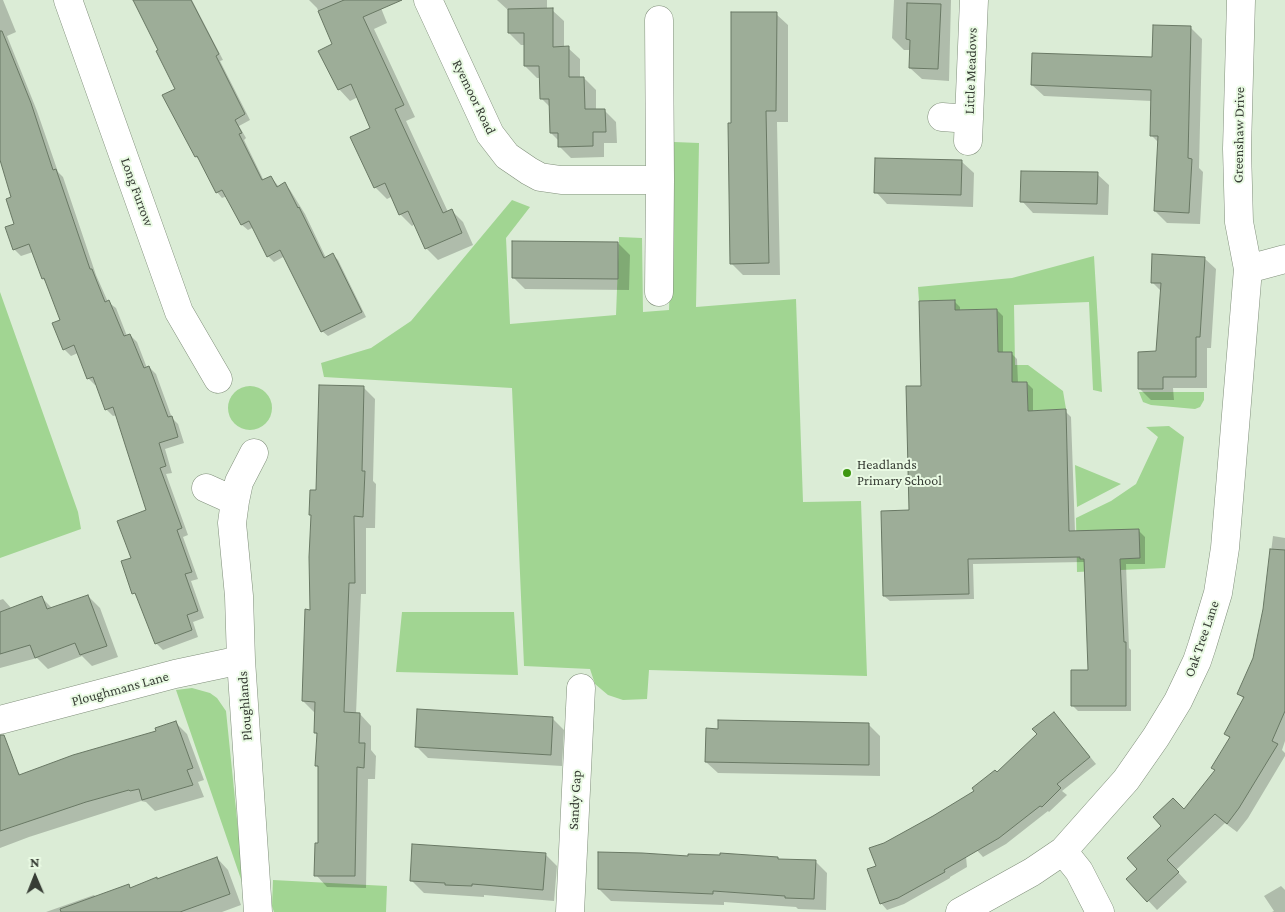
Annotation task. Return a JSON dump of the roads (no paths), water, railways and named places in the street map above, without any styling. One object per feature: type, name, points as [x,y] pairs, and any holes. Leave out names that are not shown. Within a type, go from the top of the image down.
[{"type":"street","name":"Long Furrow","points":[[68,0],[179,312],[218,379]]},
{"type":"street","name":"Ryemoor Road","points":[[428,0],[490,134],[507,156],[540,177],[561,180],[660,180]]},
{"type":"street","name":"Little Meadows","points":[[942,117],[968,130],[974,0]]},
{"type":"street","name":"Greenshaw Drive","points":[[1241,0],[1237,149],[1239,222],[1248,269]]},
{"type":"street","points":[[659,20],[659,292]]},
{"type":"street","points":[[1248,269],[1285,259]]},
{"type":"street","name":"Oak Tree Lane","points":[[960,912],[1032,872],[1063,851],[1126,780],[1178,701],[1197,661],[1218,593],[1225,548],[1248,269]]},
{"type":"street","name":"Ploughlands","points":[[254,453],[240,482],[232,523],[239,596],[258,912]]},
{"type":"street","points":[[206,488],[235,501]]},
{"type":"street","name":"Ploughmans Lane","points":[[0,720],[175,674],[242,660]]},
{"type":"street","name":"Sandy Gap","points":[[570,912],[580,688]]},
{"type":"street","points":[[1063,851],[1079,871],[1100,912]]},
{"type":"place","name":"Headlands Primary School","points":[[847,473]]}]
